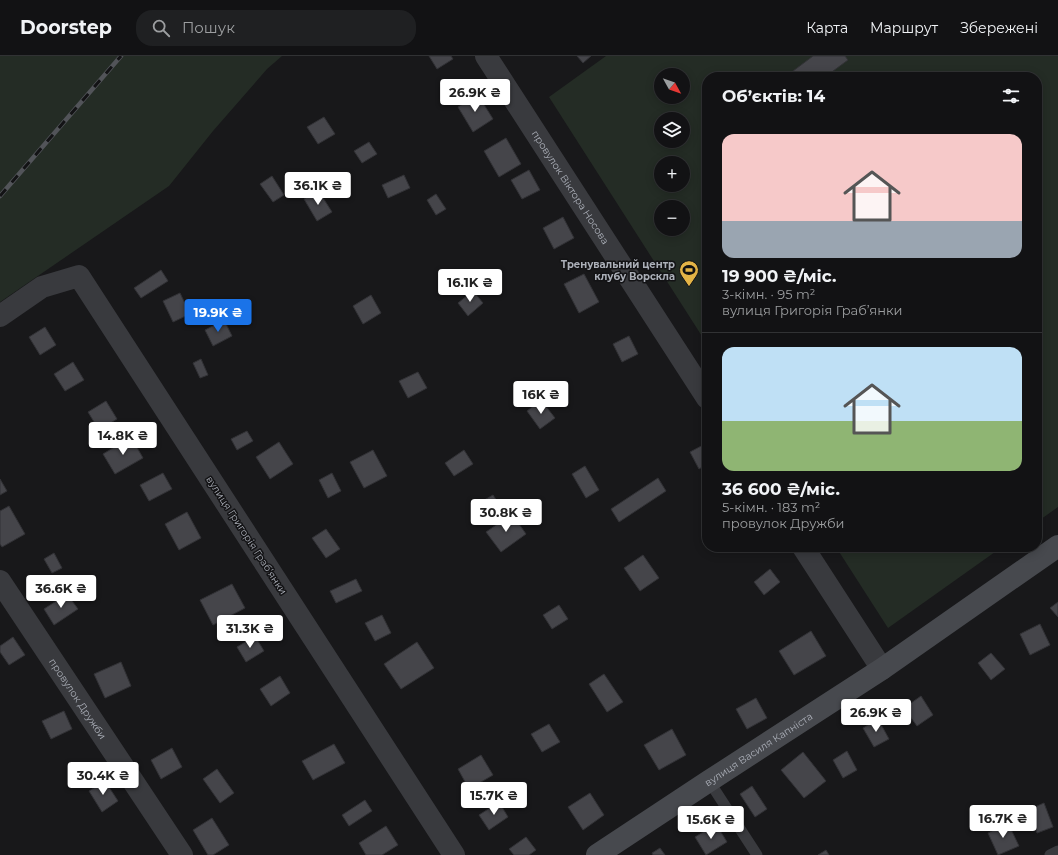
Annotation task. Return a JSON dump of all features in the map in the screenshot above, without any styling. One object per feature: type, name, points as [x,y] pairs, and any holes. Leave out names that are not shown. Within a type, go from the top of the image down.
[{"type":"street","name":"провулок Віктора Носова","points":[[486,56],[702,390]]},
{"type":"street","name":"вулиця Григорія Грабʼянки","points":[[0,316],[42,288],[79,276],[454,855]]},
{"type":"street","name":"вулиця Василя Капніста","points":[[597,855],[882,669],[1058,546]]},
{"type":"street","points":[[806,552],[882,669]]},
{"type":"street","name":"провулок Дружби","points":[[0,581],[182,855]]},
{"type":"lane","points":[[709,781],[757,855]]},
{"type":"lane","points":[[1050,855],[1058,851]]},
{"type":"shaded area","points":[[0,56],[282,56],[267,69],[213,131],[169,186],[0,302]]},
{"type":"shaded area","name":"Тренувальний центр клубу Ворскла","points":[[606,56],[1058,56],[1058,507],[1042,518],[1042,72],[702,72],[702,336],[549,97]]},
{"type":"shaded area","points":[[839,552],[995,552],[888,628]]},
{"type":"building","points":[[429,56],[451,56],[453,59],[437,69]]},
{"type":"building","points":[[577,56],[591,56],[583,63]]},
{"type":"building","points":[[813,56],[845,56],[848,60],[832,72],[792,72]]},
{"type":"building","points":[[478,95],[493,119],[473,132],[458,107]]},
{"type":"building","points":[[324,117],[335,134],[318,144],[307,127]]},
{"type":"building","points":[[506,138],[521,164],[499,177],[484,151]]},
{"type":"building","points":[[369,142],[377,154],[362,163],[354,151]]},
{"type":"building","points":[[529,170],[540,190],[522,199],[511,180]]},
{"type":"building","points":[[404,175],[410,188],[388,198],[382,185]]},
{"type":"building","points":[[272,176],[284,195],[273,202],[260,184]]},
{"type":"building","points":[[318,190],[332,212],[317,221],[304,199]]},
{"type":"building","points":[[436,194],[446,209],[436,215],[427,200]]},
{"type":"building","points":[[563,217],[574,238],[554,249],[543,228]]},
{"type":"building","points":[[161,270],[168,281],[141,298],[134,288]]},
{"type":"building","points":[[584,274],[599,302],[579,313],[564,284]]},
{"type":"building","points":[[473,291],[483,303],[468,316],[458,303]]},
{"type":"building","points":[[180,293],[190,314],[173,322],[163,301]]},
{"type":"building","points":[[371,295],[381,313],[363,324],[353,306]]},
{"type":"building","points":[[224,320],[232,336],[213,346],[205,330]]},
{"type":"building","points":[[45,327],[56,345],[40,355],[29,337]]},
{"type":"building","points":[[629,336],[638,354],[622,362],[613,344]]},
{"type":"building","points":[[201,359],[208,375],[200,378],[193,363]]},
{"type":"building","points":[[73,362],[84,380],[65,391],[54,374]]},
{"type":"building","points":[[418,372],[427,388],[408,398],[399,381]]},
{"type":"building","points":[[541,400],[555,418],[540,429],[527,411]]},
{"type":"building","points":[[106,401],[117,419],[99,430],[88,412]]},
{"type":"building","points":[[247,431],[253,441],[237,450],[231,439]]},
{"type":"building","points":[[131,437],[143,458],[115,474],[103,454]]},
{"type":"building","points":[[279,442],[293,464],[270,479],[256,457]]},
{"type":"building","points":[[702,446],[702,467],[699,469],[690,452]]},
{"type":"building","points":[[373,450],[387,476],[364,488],[350,462]]},
{"type":"building","points":[[464,450],[473,464],[454,476],[445,463]]},
{"type":"building","points":[[585,466],[599,490],[586,498],[572,474]]},
{"type":"building","points":[[163,473],[172,489],[149,501],[140,485]]},
{"type":"building","points":[[332,473],[341,491],[328,498],[319,480]]},
{"type":"building","points":[[658,478],[666,491],[619,522],[611,509]]},
{"type":"building","points":[[0,479],[7,491],[0,495]]},
{"type":"building","points":[[493,495],[499,504],[480,516],[474,506]]},
{"type":"building","points":[[9,506],[25,534],[2,547],[0,544],[0,511]]},
{"type":"building","points":[[187,512],[201,538],[179,550],[165,524]]},
{"type":"building","points":[[512,514],[526,534],[501,552],[486,532]]},
{"type":"building","points":[[326,529],[340,549],[326,558],[312,538]]},
{"type":"building","points":[[54,553],[62,568],[52,573],[44,559]]},
{"type":"building","points":[[643,555],[659,578],[640,591],[624,568]]},
{"type":"building","points":[[770,569],[780,582],[764,595],[754,582]]},
{"type":"building","points":[[356,579],[362,591],[336,603],[330,591]]},
{"type":"building","points":[[232,584],[245,608],[213,625],[200,600]]},
{"type":"building","points":[[67,594],[78,609],[54,625],[44,609]]},
{"type":"building","points":[[1058,602],[1058,617],[1050,608]]},
{"type":"building","points":[[559,605],[568,619],[552,629],[543,615]]},
{"type":"building","points":[[382,615],[391,633],[375,641],[365,623]]},
{"type":"building","points":[[1040,624],[1050,645],[1030,655],[1020,634]]},
{"type":"building","points":[[811,631],[826,656],[794,675],[779,651]]},
{"type":"building","points":[[255,636],[264,651],[246,662],[237,647]]},
{"type":"building","points":[[13,637],[25,655],[9,665],[0,652],[0,646]]},
{"type":"building","points":[[417,642],[434,668],[401,689],[384,664]]},
{"type":"building","points":[[991,653],[1005,669],[991,680],[978,663]]},
{"type":"building","points":[[121,662],[131,686],[105,698],[94,674]]},
{"type":"building","points":[[604,674],[623,702],[607,712],[589,684]]},
{"type":"building","points":[[280,676],[290,693],[271,706],[260,689]]},
{"type":"building","points":[[921,696],[933,715],[917,726],[904,708]]},
{"type":"building","points":[[756,698],[767,718],[747,729],[736,709]]},
{"type":"building","points":[[64,711],[72,729],[51,739],[42,721]]},
{"type":"building","points":[[878,719],[889,739],[874,747],[863,728]]},
{"type":"building","points":[[549,724],[560,742],[542,752],[531,734]]},
{"type":"building","points":[[672,729],[686,755],[659,770],[644,745]]},
{"type":"building","points":[[334,744],[345,763],[313,780],[302,761]]},
{"type":"building","points":[[172,748],[182,767],[161,779],[151,760]]},
{"type":"building","points":[[847,751],[857,770],[843,778],[833,760]]},
{"type":"building","points":[[803,752],[826,781],[804,798],[781,770]]},
{"type":"building","points":[[481,755],[493,775],[469,789],[458,769]]},
{"type":"building","points":[[217,769],[234,793],[220,803],[203,779]]},
{"type":"building","points":[[105,781],[118,801],[102,812],[89,791]]},
{"type":"building","points":[[752,786],[767,809],[755,817],[740,794]]},
{"type":"building","points":[[590,793],[604,815],[583,830],[568,807]]},
{"type":"building","points":[[365,800],[372,811],[349,826],[342,815]]},
{"type":"building","points":[[499,802],[508,817],[489,830],[479,815]]},
{"type":"building","points":[[1044,803],[1053,827],[1037,833],[1028,810]]},
{"type":"building","points":[[212,818],[229,845],[213,855],[208,855],[193,830]]},
{"type":"building","points":[[1008,823],[1019,846],[998,855],[988,833]]},
{"type":"building","points":[[716,824],[727,842],[706,855],[695,837]]},
{"type":"building","points":[[386,826],[398,845],[382,855],[366,855],[359,843]]},
{"type":"building","points":[[526,837],[536,850],[529,855],[514,855],[509,849]]},
{"type":"building","points":[[660,848],[665,855],[653,855],[652,853]]},
{"type":"building","points":[[826,850],[829,855],[818,855]]},
{"type":"railway","points":[[0,196],[121,56]]},
{"type":"place","name":"Тренувальний центр клубу Ворскла","points":[[689,287]]}]
